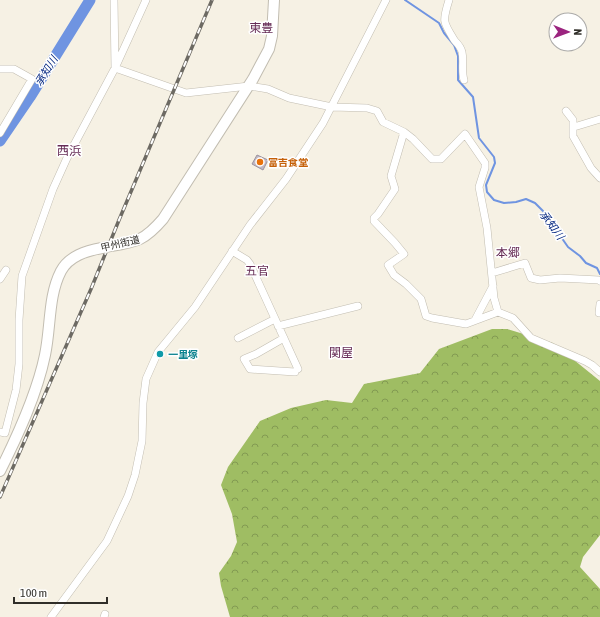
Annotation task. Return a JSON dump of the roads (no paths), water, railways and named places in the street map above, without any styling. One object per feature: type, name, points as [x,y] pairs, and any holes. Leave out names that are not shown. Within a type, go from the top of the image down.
[{"type":"highway","name":"甲州街道","points":[[0,471],[23,421],[39,376],[45,356],[52,300],[58,278],[64,267],[74,258],[92,250],[139,240],[147,236],[163,220],[264,60],[269,49],[272,36],[274,0]]},
{"type":"street","points":[[114,0],[115,68]]},
{"type":"street","points":[[0,432],[5,433],[16,390],[19,364],[19,320],[22,276],[51,193],[67,158],[115,68],[146,0]]},
{"type":"street","points":[[50,617],[107,541],[128,496],[135,475],[142,441],[146,379],[158,352],[195,306],[250,225],[286,179],[323,124],[386,0]]},
{"type":"street","points":[[449,0],[444,17],[445,25],[462,50],[462,74],[464,80]]},
{"type":"street","points":[[115,68],[186,93],[249,86],[268,89],[289,98],[332,107],[367,108],[377,111],[383,122],[404,132],[413,139],[432,159],[440,159],[465,134],[484,162],[485,168],[479,187],[487,228],[494,298],[498,312]]},
{"type":"street","points":[[0,69],[14,69],[32,80],[0,133]]},
{"type":"street","points":[[566,111],[574,120],[573,136],[590,168],[600,178]]},
{"type":"street","points":[[574,127],[600,119]]},
{"type":"street","points":[[404,132],[391,176],[394,189],[374,218],[374,221],[404,254],[388,265],[394,276],[406,284],[421,299],[426,316],[466,324],[498,312],[513,318],[531,338],[592,364],[600,372]]},
{"type":"street","points":[[232,251],[247,260],[250,264],[284,338],[297,370],[250,370],[244,359],[284,338]]},
{"type":"street","points":[[492,273],[525,263],[531,278],[540,280],[560,278],[599,280],[600,282]]},
{"type":"street","points":[[0,279],[6,270]]},
{"type":"street","points":[[475,320],[493,286]]},
{"type":"street","points":[[600,304],[600,313]]},
{"type":"street","points":[[278,326],[358,306]]},
{"type":"street","points":[[238,338],[275,319]]},
{"type":"waterway","name":"承知川","points":[[0,141],[30,97],[90,0]]},
{"type":"waterway","name":"承知川","points":[[405,0],[439,23],[444,33],[454,45],[458,56],[458,80],[473,97],[479,138],[494,157],[495,163],[486,185],[487,192],[494,200],[504,203],[526,199],[535,203],[543,211],[568,247],[580,256],[586,263],[597,268],[600,274]]},
{"type":"railway","points":[[0,497],[91,289],[212,0]]},
{"type":"place","name":"富吉食堂","points":[[260,162]]},
{"type":"place","name":"一里塚","points":[[160,354]]},
{"type":"district","name":"東豊","points":[[261,28]]},
{"type":"district","name":"西浜","points":[[69,151]]},
{"type":"district","name":"本郷","points":[[508,253]]},
{"type":"district","name":"五官","points":[[257,271]]},
{"type":"district","name":"関屋","points":[[341,353]]}]
